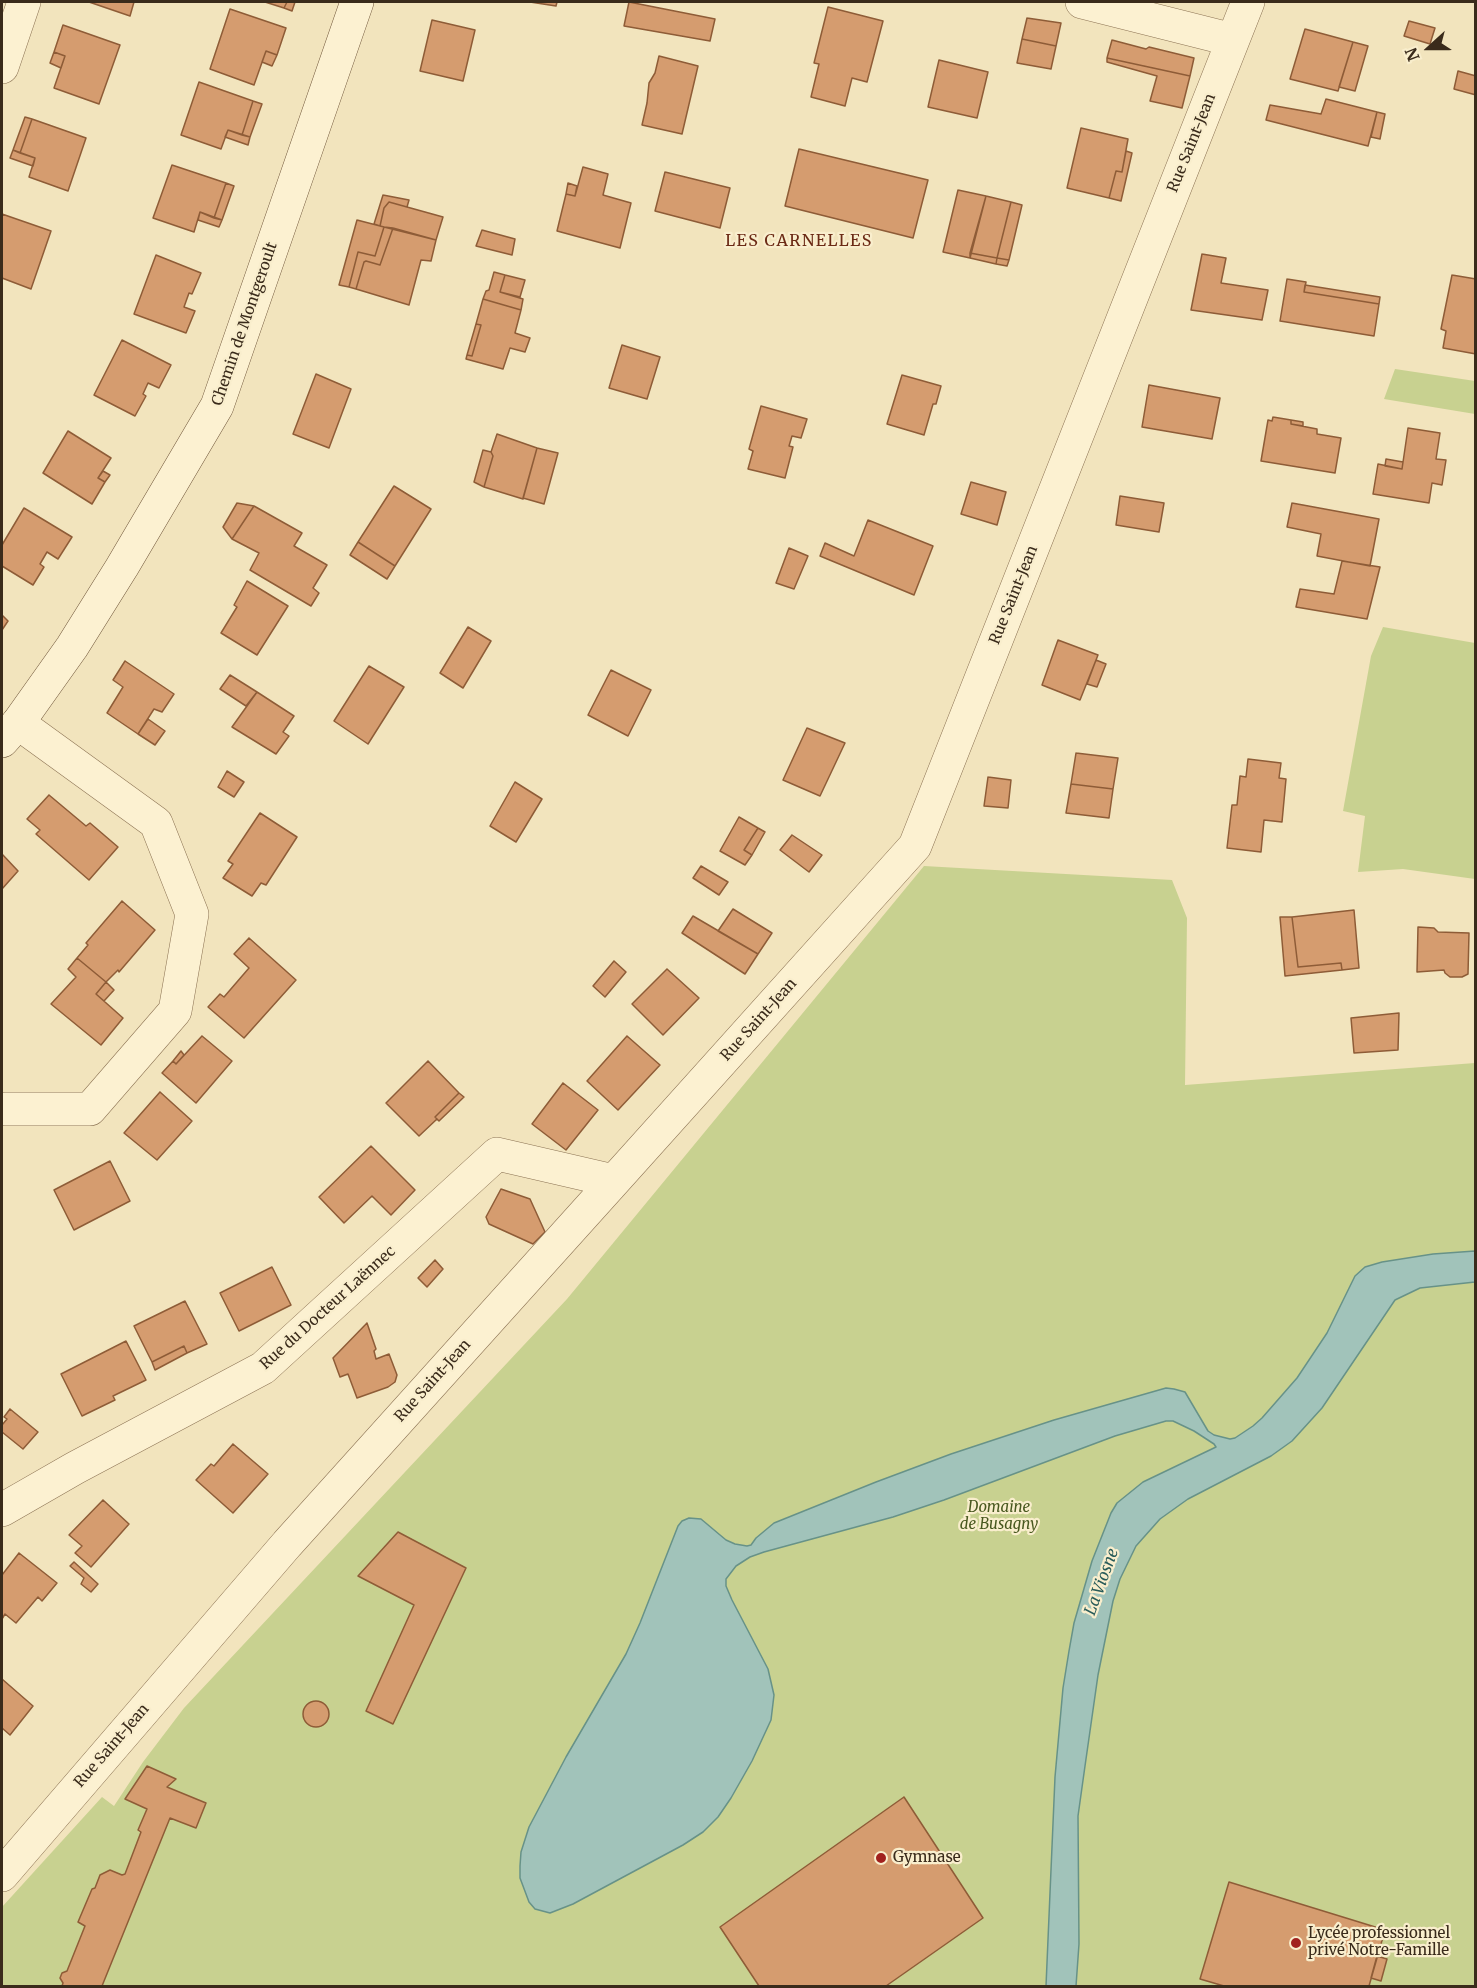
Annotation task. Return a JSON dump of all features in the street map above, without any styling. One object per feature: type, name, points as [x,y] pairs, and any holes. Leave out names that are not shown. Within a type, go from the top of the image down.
[{"type":"street","points":[[2,67],[24,2]]},
{"type":"street","name":"Chemin de Montgeroult","points":[[10,732],[72,647],[217,406],[357,2]]},
{"type":"street","points":[[1082,2],[1233,40]]},
{"type":"street","name":"Rue Saint-Jean","points":[[2,1875],[286,1544],[915,846],[1248,2]]},
{"type":"street","points":[[5,1109],[90,1109],[176,1011],[192,914],[156,823],[10,732]]},
{"type":"street","name":"Rue du Docteur Laënnec","points":[[2,1510],[75,1468],[263,1368],[496,1154],[615,1181]]},
{"type":"green space","points":[[1395,369],[1475,381],[1475,414],[1384,399]]},
{"type":"green space","points":[[1383,627],[1475,643],[1475,879],[1403,869],[1358,872],[1365,816],[1343,811],[1371,656]]},
{"type":"green space","name":"Domaine de Busagny","points":[[924,866],[1172,880],[1187,918],[1185,1085],[1475,1063],[1475,1986],[2,1986],[2,1907],[102,1797],[114,1806],[143,1762],[184,1708],[567,1299]]},
{"type":"water","name":"La Viosne","points":[[1475,1251],[1475,1282],[1420,1288],[1395,1300],[1322,1408],[1292,1441],[1271,1456],[1188,1499],[1160,1519],[1136,1546],[1120,1579],[1113,1601],[1098,1675],[1078,1816],[1079,1944],[1076,1986],[1046,1986],[1055,1777],[1063,1688],[1069,1651],[1074,1623],[1092,1561],[1117,1503],[1143,1482],[1216,1447],[1194,1431],[1173,1421],[1115,1436],[893,1517],[764,1552],[736,1566],[726,1579],[726,1586],[768,1669],[774,1695],[771,1720],[752,1761],[731,1798],[718,1817],[703,1832],[573,1904],[550,1913],[535,1909],[529,1902],[520,1878],[520,1866],[521,1852],[529,1827],[566,1757],[626,1654],[682,1521],[689,1518],[701,1519],[726,1540],[735,1544],[751,1545],[774,1523],[876,1482],[1054,1420],[1166,1388],[1185,1392],[1208,1431],[1214,1435],[1235,1438],[1262,1418],[1297,1378],[1327,1333],[1355,1276],[1365,1267],[1433,1254]]},
{"type":"building","points":[[89,2],[134,2],[130,16]]},
{"type":"building","points":[[265,2],[287,2],[284,8]]},
{"type":"building","points":[[287,2],[295,2],[292,11],[284,8]]},
{"type":"building","points":[[530,2],[557,2],[556,6]]},
{"type":"building","points":[[629,2],[715,19],[710,41],[624,26]]},
{"type":"building","points":[[828,7],[883,21],[867,82],[852,78],[845,106],[811,97],[819,64],[814,63]]},
{"type":"building","points":[[230,9],[286,28],[277,55],[266,51],[254,85],[210,69]]},
{"type":"building","points":[[1027,18],[1061,23],[1056,46],[1022,39]]},
{"type":"building","points":[[432,20],[475,30],[463,81],[420,71]]},
{"type":"building","points":[[1409,21],[1435,28],[1430,44],[1404,36]]},
{"type":"building","points":[[63,25],[120,45],[99,104],[54,88],[65,56],[54,52]]},
{"type":"building","points":[[1305,29],[1353,42],[1338,91],[1290,79]]},
{"type":"building","points":[[1022,39],[1056,46],[1051,69],[1017,63]]},
{"type":"building","points":[[1112,40],[1194,58],[1190,76],[1107,58]]},
{"type":"building","points":[[1353,42],[1368,46],[1355,91],[1339,87]]},
{"type":"building","points":[[266,51],[277,55],[272,66],[262,62]]},
{"type":"building","points":[[54,52],[65,56],[61,68],[50,63]]},
{"type":"building","points":[[659,56],[698,66],[682,134],[642,125],[649,83],[655,73]]},
{"type":"building","points":[[1107,58],[1190,76],[1182,108],[1150,101],[1157,76],[1107,62]]},
{"type":"building","points":[[939,60],[988,72],[977,118],[928,107]]},
{"type":"building","points":[[1458,71],[1476,76],[1476,95],[1454,89]]},
{"type":"building","points":[[199,82],[253,101],[242,135],[228,130],[221,149],[181,135]]},
{"type":"building","points":[[1326,99],[1377,112],[1368,146],[1266,120],[1270,105],[1321,114]]},
{"type":"building","points":[[253,101],[262,104],[250,137],[242,135]]},
{"type":"building","points":[[1377,112],[1385,114],[1380,139],[1371,137]]},
{"type":"building","points":[[25,117],[32,119],[20,153],[13,150]]},
{"type":"building","points":[[32,119],[86,138],[68,191],[29,177],[35,158],[20,153]]},
{"type":"building","points":[[1081,128],[1128,139],[1122,172],[1116,171],[1109,198],[1067,188]]},
{"type":"building","points":[[228,130],[250,137],[248,145],[225,137]]},
{"type":"building","points":[[799,149],[928,180],[913,238],[785,206]]},
{"type":"building","points":[[13,150],[35,158],[33,166],[10,158]]},
{"type":"building","points":[[1126,151],[1132,153],[1121,201],[1109,198],[1116,171],[1122,172]]},
{"type":"building","points":[[172,165],[226,183],[214,218],[200,212],[194,232],[153,218]]},
{"type":"building","points":[[583,167],[608,174],[603,195],[631,203],[620,248],[557,231],[566,194],[575,196]]},
{"type":"building","points":[[665,172],[730,188],[720,228],[655,211]]},
{"type":"building","points":[[226,183],[234,186],[222,220],[214,218]]},
{"type":"building","points":[[568,183],[577,186],[575,196],[566,194]]},
{"type":"building","points":[[958,190],[986,196],[970,258],[943,252]]},
{"type":"building","points":[[383,195],[409,200],[407,207],[389,202],[384,208],[380,226],[374,224]]},
{"type":"building","points":[[986,196],[1011,202],[997,258],[970,253]]},
{"type":"building","points":[[389,202],[443,217],[436,240],[380,226],[384,208]]},
{"type":"building","points":[[1011,202],[1022,205],[1009,260],[997,258]]},
{"type":"building","points":[[200,212],[222,220],[219,227],[198,220]]},
{"type":"building","points":[[2,214],[51,231],[31,289],[2,278]]},
{"type":"building","points":[[357,220],[384,227],[375,256],[358,252],[349,287],[339,285]]},
{"type":"building","points":[[384,227],[393,228],[380,265],[364,262],[356,289],[349,287],[358,252],[375,256]]},
{"type":"building","points":[[393,228],[436,240],[431,261],[421,260],[409,305],[356,289],[364,262],[380,265]]},
{"type":"building","points":[[482,230],[515,239],[512,255],[476,246]]},
{"type":"building","points":[[970,253],[997,258],[996,264],[970,258]]},
{"type":"building","points":[[1202,254],[1226,258],[1221,283],[1268,290],[1262,320],[1191,310]]},
{"type":"building","points":[[156,255],[201,273],[184,307],[195,311],[186,333],[134,314]]},
{"type":"building","points":[[997,258],[1009,260],[1007,266],[996,264]]},
{"type":"building","points":[[494,272],[505,275],[500,292],[523,299],[521,310],[483,299],[486,291],[489,290]]},
{"type":"building","points":[[505,275],[525,280],[520,297],[500,292]]},
{"type":"building","points":[[1452,275],[1476,279],[1476,354],[1443,348],[1446,331],[1441,329]]},
{"type":"building","points":[[1287,279],[1306,282],[1304,292],[1379,304],[1374,336],[1280,321]]},
{"type":"building","points":[[1305,285],[1380,297],[1379,304],[1304,292]]},
{"type":"building","points":[[483,299],[521,310],[515,333],[530,338],[525,352],[510,348],[503,369],[466,359],[467,355],[472,356],[481,325],[476,324]]},
{"type":"building","points":[[476,324],[481,325],[472,356],[467,355]]},
{"type":"building","points":[[122,340],[171,365],[159,388],[148,383],[143,394],[146,396],[135,416],[94,395]]},
{"type":"building","points":[[622,345],[660,357],[647,399],[609,388]]},
{"type":"building","points":[[316,374],[351,389],[329,448],[293,434]]},
{"type":"building","points":[[902,375],[941,386],[924,435],[887,424]]},
{"type":"building","points":[[1149,385],[1220,398],[1212,439],[1142,427]]},
{"type":"building","points":[[761,406],[807,419],[801,438],[792,436],[789,446],[793,447],[785,478],[748,469],[753,451],[749,449]]},
{"type":"building","points":[[1273,417],[1291,420],[1291,424],[1317,429],[1317,434],[1341,438],[1335,473],[1261,461],[1268,420],[1272,421]]},
{"type":"building","points":[[1291,420],[1303,422],[1303,426],[1291,424]]},
{"type":"building","points":[[1408,428],[1440,433],[1436,459],[1446,460],[1442,485],[1432,483],[1429,503],[1373,494],[1378,464],[1402,469]]},
{"type":"building","points":[[68,431],[111,458],[98,478],[105,482],[92,504],[43,473]]},
{"type":"building","points":[[497,434],[537,448],[523,499],[484,487]]},
{"type":"building","points":[[537,448],[558,453],[544,504],[523,498]]},
{"type":"building","points":[[483,450],[491,452],[493,456],[484,487],[474,482]]},
{"type":"building","points":[[1386,459],[1403,462],[1402,469],[1385,466]]},
{"type":"building","points":[[103,471],[110,475],[105,482],[98,478]]},
{"type":"building","points":[[971,482],[1006,492],[997,525],[961,514]]},
{"type":"building","points":[[394,486],[431,509],[395,566],[358,542]]},
{"type":"building","points":[[1120,496],[1164,503],[1159,532],[1116,525]]},
{"type":"building","points":[[237,503],[254,506],[232,539],[223,527]]},
{"type":"building","points":[[1292,503],[1379,519],[1370,566],[1317,556],[1321,534],[1287,527]]},
{"type":"building","points":[[254,506],[302,533],[294,546],[327,565],[313,588],[319,593],[311,606],[250,570],[259,553],[232,539]]},
{"type":"building","points":[[24,508],[72,537],[58,559],[47,552],[40,564],[44,567],[33,585],[2,566],[2,545]]},
{"type":"building","points":[[868,520],[933,546],[914,595],[820,556],[825,543],[854,556]]},
{"type":"building","points":[[358,542],[395,566],[387,579],[350,555]]},
{"type":"building","points":[[789,548],[808,556],[794,589],[776,583]]},
{"type":"building","points":[[1342,561],[1380,567],[1367,619],[1296,607],[1300,589],[1334,594]]},
{"type":"building","points":[[247,581],[288,606],[257,655],[221,633],[237,607],[234,605]]},
{"type":"building","points":[[2,615],[8,621],[2,630]]},
{"type":"building","points":[[468,627],[491,641],[463,688],[440,673]]},
{"type":"building","points":[[1058,640],[1098,655],[1080,700],[1042,685]]},
{"type":"building","points":[[1096,660],[1106,664],[1097,687],[1087,684]]},
{"type":"building","points":[[125,661],[174,694],[162,712],[154,709],[138,734],[107,713],[123,687],[113,680]]},
{"type":"building","points":[[369,666],[404,687],[368,744],[334,721]]},
{"type":"building","points":[[611,670],[651,690],[628,736],[588,715]]},
{"type":"building","points":[[230,675],[257,692],[246,706],[220,689]]},
{"type":"building","points":[[257,692],[294,716],[283,732],[289,736],[276,754],[232,727]]},
{"type":"building","points":[[148,719],[165,731],[155,745],[138,734]]},
{"type":"building","points":[[807,728],[845,743],[820,796],[783,780]]},
{"type":"building","points":[[1076,753],[1118,758],[1113,789],[1071,784]]},
{"type":"building","points":[[1248,759],[1281,763],[1279,778],[1286,779],[1282,822],[1264,820],[1261,852],[1227,848],[1232,805],[1237,805],[1240,776],[1246,777]]},
{"type":"building","points":[[227,771],[244,782],[234,797],[218,787]]},
{"type":"building","points":[[988,777],[1011,780],[1008,808],[984,806]]},
{"type":"building","points":[[515,782],[542,799],[516,842],[490,826]]},
{"type":"building","points":[[1071,784],[1113,789],[1109,818],[1066,813]]},
{"type":"building","points":[[49,795],[86,826],[90,823],[118,847],[89,880],[36,834],[40,830],[27,819]]},
{"type":"building","points":[[260,813],[297,837],[266,885],[261,883],[252,896],[223,878],[233,864],[228,861]]},
{"type":"building","points":[[739,817],[758,828],[744,850],[752,855],[745,865],[720,851]]},
{"type":"building","points":[[758,828],[765,832],[752,855],[744,850]]},
{"type":"building","points":[[792,835],[822,855],[809,872],[780,850]]},
{"type":"building","points":[[2,854],[18,871],[2,889]]},
{"type":"building","points":[[701,866],[728,882],[719,895],[693,878]]},
{"type":"building","points":[[122,901],[155,930],[119,972],[118,970],[106,982],[77,958],[88,945],[86,943]]},
{"type":"building","points":[[733,909],[772,933],[758,954],[718,931]]},
{"type":"building","points":[[1354,910],[1359,968],[1342,970],[1341,963],[1298,967],[1292,917]]},
{"type":"building","points":[[693,916],[758,954],[745,974],[682,933]]},
{"type":"building","points":[[1280,917],[1292,917],[1298,967],[1341,963],[1342,970],[1285,976]]},
{"type":"building","points":[[1418,927],[1434,928],[1438,932],[1469,933],[1468,974],[1462,977],[1450,977],[1444,970],[1417,972]]},
{"type":"building","points":[[249,938],[296,980],[244,1038],[208,1007],[220,994],[224,997],[249,968],[234,954]]},
{"type":"building","points":[[77,958],[106,982],[96,994],[123,1018],[101,1045],[51,1004],[76,977],[68,969]]},
{"type":"building","points":[[614,961],[626,972],[605,997],[593,986]]},
{"type":"building","points":[[667,969],[699,998],[663,1035],[632,1004]]},
{"type":"building","points":[[106,982],[114,990],[104,1001],[96,994]]},
{"type":"building","points":[[1399,1013],[1398,1050],[1354,1053],[1351,1018]]},
{"type":"building","points":[[202,1036],[232,1061],[196,1103],[162,1073],[173,1061],[176,1064]]},
{"type":"building","points":[[627,1036],[660,1065],[618,1110],[587,1081]]},
{"type":"building","points":[[181,1051],[184,1055],[176,1064],[173,1061]]},
{"type":"building","points":[[428,1061],[459,1093],[419,1136],[386,1103]]},
{"type":"building","points":[[563,1083],[598,1110],[566,1150],[532,1124]]},
{"type":"building","points":[[160,1092],[192,1121],[157,1160],[124,1133]]},
{"type":"building","points":[[459,1093],[464,1097],[439,1121],[435,1117]]},
{"type":"building","points":[[371,1146],[415,1190],[391,1215],[372,1196],[344,1223],[319,1197]]},
{"type":"building","points":[[110,1161],[130,1201],[74,1230],[54,1190]]},
{"type":"building","points":[[501,1189],[530,1199],[545,1232],[533,1244],[489,1224],[486,1217]]},
{"type":"building","points":[[435,1260],[443,1269],[427,1287],[418,1278]]},
{"type":"building","points":[[272,1267],[291,1305],[239,1331],[220,1293]]},
{"type":"building","points":[[185,1301],[207,1344],[187,1353],[184,1346],[152,1362],[134,1326]]},
{"type":"building","points":[[367,1323],[376,1349],[374,1351],[376,1359],[389,1354],[397,1375],[395,1382],[388,1387],[357,1398],[348,1374],[340,1377],[333,1358]]},
{"type":"building","points":[[126,1341],[146,1380],[113,1396],[115,1400],[82,1416],[61,1374]]},
{"type":"building","points":[[184,1346],[187,1353],[155,1370],[152,1362]]},
{"type":"building","points":[[10,1409],[38,1432],[23,1449],[2,1432],[2,1425],[7,1419],[4,1417]]},
{"type":"building","points":[[233,1444],[268,1474],[233,1513],[196,1480],[211,1464],[214,1466]]},
{"type":"building","points":[[103,1500],[129,1524],[91,1567],[75,1553],[82,1546],[69,1535]]},
{"type":"building","points":[[398,1532],[466,1568],[393,1724],[366,1711],[414,1605],[358,1576]]},
{"type":"building","points":[[19,1553],[57,1583],[42,1601],[38,1597],[16,1623],[5,1614],[2,1619],[2,1575]]},
{"type":"building","points":[[74,1562],[98,1584],[91,1592],[81,1584],[84,1578],[70,1566]]},
{"type":"building","points":[[2,1679],[33,1706],[10,1735],[2,1728]]},
{"type":"building","points":[[316,1701],[325,1705],[329,1714],[325,1723],[316,1727],[307,1723],[303,1714],[307,1705]]},
{"type":"building","points":[[147,1766],[176,1779],[167,1787],[206,1803],[196,1828],[170,1818],[102,1986],[62,1986],[60,1978],[62,1973],[67,1971],[85,1926],[78,1922],[92,1889],[95,1888],[100,1875],[110,1870],[125,1874],[147,1809],[125,1799]]},
{"type":"building","name":"Gymnase","points":[[904,1797],[983,1918],[886,1986],[759,1986],[720,1927]]},
{"type":"building","name":"Lycée professionnel privé Notre-Famille","points":[[1229,1882],[1385,1930],[1369,1986],[1224,1986],[1200,1979]]},
{"type":"building","points":[[1377,1956],[1387,1959],[1381,1981],[1371,1978]]},
{"type":"place","name":"Gymnase","points":[[881,1858]]},
{"type":"place","name":"Lycée professionnel privé Notre-Famille","points":[[1296,1943]]},
{"type":"district","name":"LES CARNELLES","points":[[799,241]]}]
